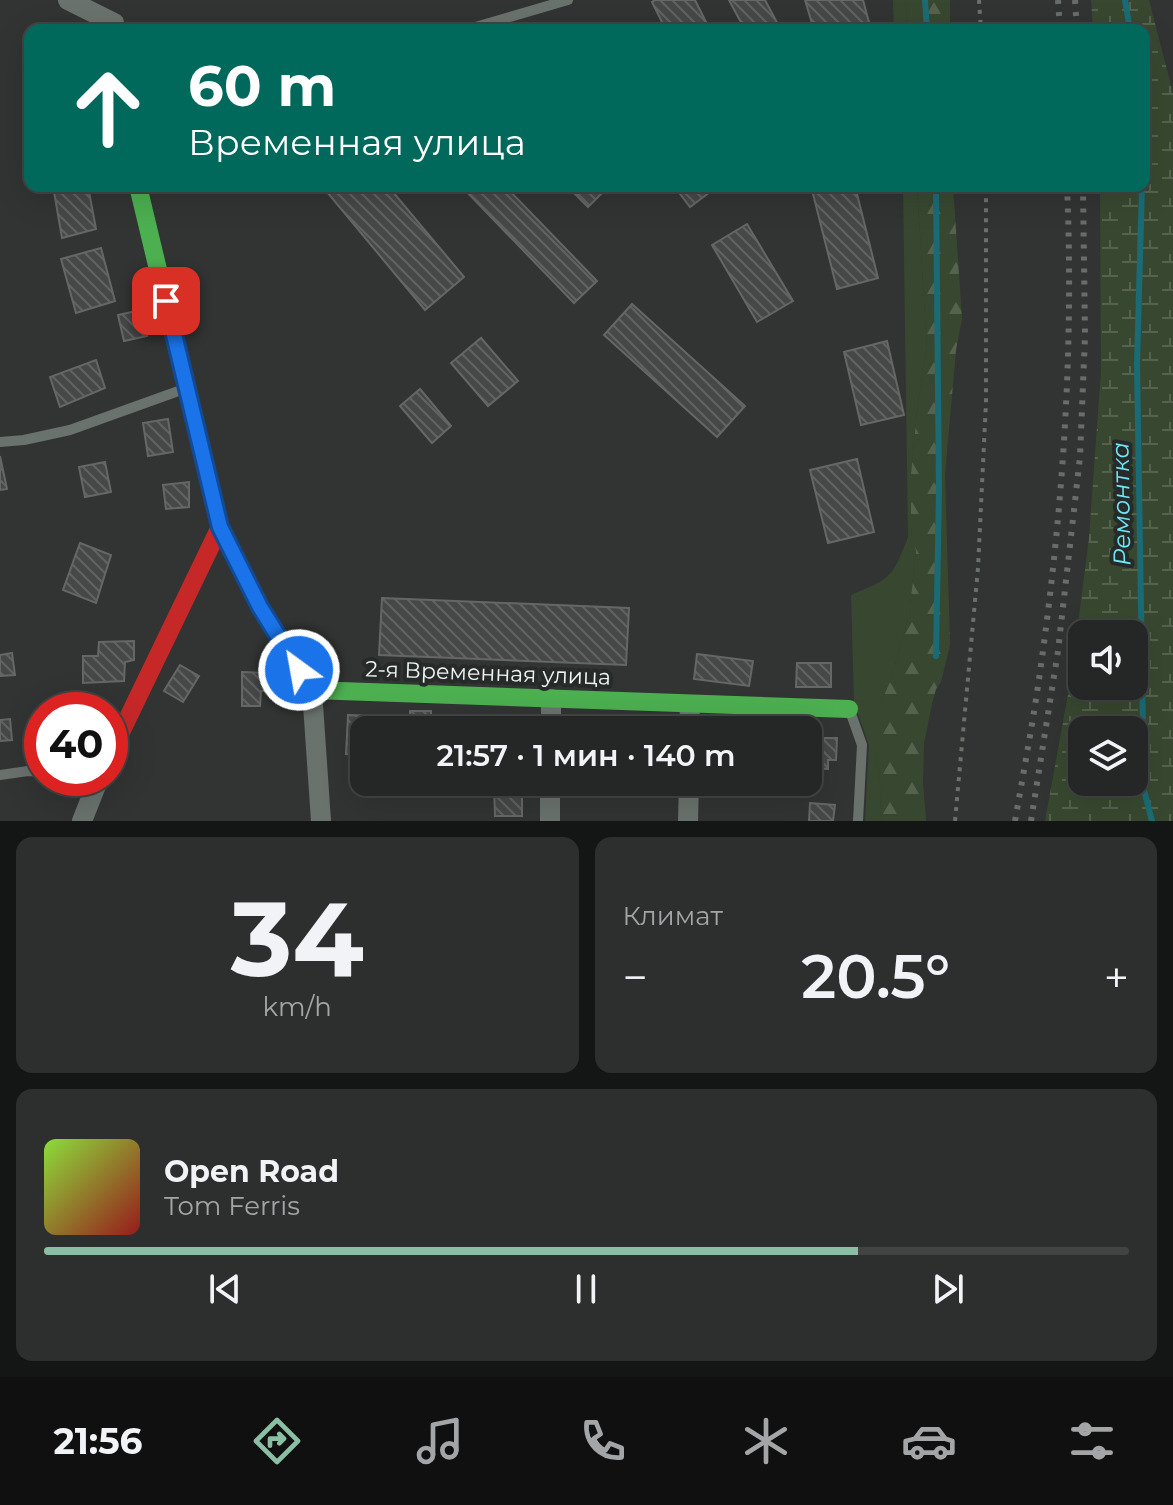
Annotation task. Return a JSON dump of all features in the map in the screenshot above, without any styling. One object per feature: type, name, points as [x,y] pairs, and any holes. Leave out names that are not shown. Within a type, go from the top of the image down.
[{"type":"street","points":[[68,0],[111,24]]},
{"type":"street","points":[[139,192],[220,527],[260,607],[312,690],[321,821]]},
{"type":"street","points":[[128,718],[220,527]]},
{"type":"street","name":"2-я Временная улица","points":[[312,690],[849,709]]},
{"type":"street","points":[[551,699],[551,716]]},
{"type":"street","points":[[690,705],[690,716]]},
{"type":"street","points":[[82,821],[92,796]]},
{"type":"street","points":[[550,796],[550,821]]},
{"type":"street","points":[[688,821],[689,796]]},
{"type":"lane","points":[[486,24],[568,0]]},
{"type":"lane","points":[[0,442],[70,430],[186,388]]},
{"type":"lane","points":[[849,709],[862,745],[858,821]]},
{"type":"lane","points":[[0,775],[24,772]]},
{"type":"path","points":[[979,0],[981,24]]},
{"type":"path","points":[[955,821],[979,553],[986,402],[986,192]]},
{"type":"green space","points":[[893,0],[905,0],[907,24],[894,24]]},
{"type":"green space","points":[[905,0],[950,0],[950,24],[907,24]]},
{"type":"green space","points":[[1091,0],[1149,0],[1173,93],[1173,821],[1045,821],[1068,694],[1068,700],[1148,700],[1148,620],[1079,620],[1089,538],[1101,371],[1100,192],[1150,192],[1150,24],[1093,24]]},
{"type":"green space","points":[[903,192],[917,192],[927,348],[911,474],[911,526],[916,551],[909,616],[881,703],[876,755],[881,821],[865,821],[869,745],[854,702],[851,595],[889,575],[908,537]]},
{"type":"green space","points":[[917,192],[953,192],[962,319],[956,350],[945,474],[950,645],[924,743],[926,821],[881,821],[876,729],[881,703],[909,616],[916,551],[911,526],[911,474],[927,348]]},
{"type":"building","points":[[695,0],[707,24],[663,24],[652,2]]},
{"type":"building","points":[[729,0],[765,0],[778,24],[742,24]]},
{"type":"building","points":[[805,0],[863,0],[869,24],[812,24]]},
{"type":"building","points":[[54,192],[89,192],[96,229],[62,238]]},
{"type":"building","points":[[327,192],[393,192],[464,277],[425,310]]},
{"type":"building","points":[[467,192],[511,192],[597,281],[574,303]]},
{"type":"building","points":[[573,192],[603,192],[588,207]]},
{"type":"building","points":[[679,192],[710,192],[690,207]]},
{"type":"building","points":[[813,192],[856,192],[878,278],[837,289]]},
{"type":"building","points":[[747,224],[793,301],[757,322],[712,245]]},
{"type":"building","points":[[101,248],[115,301],[76,313],[61,259]]},
{"type":"building","points":[[632,304],[745,406],[717,437],[604,335]]},
{"type":"building","points":[[141,310],[147,336],[124,341],[118,315]]},
{"type":"building","points":[[481,338],[518,381],[488,406],[451,363]]},
{"type":"building","points":[[887,341],[904,415],[861,425],[844,352]]},
{"type":"building","points":[[96,360],[105,388],[60,407],[50,377]]},
{"type":"building","points":[[420,389],[451,426],[432,443],[400,406]]},
{"type":"building","points":[[168,419],[173,452],[148,456],[143,423]]},
{"type":"building","points":[[0,456],[7,489],[0,490]]},
{"type":"building","points":[[857,459],[874,532],[828,543],[810,470]]},
{"type":"building","points":[[105,462],[111,492],[85,497],[79,467]]},
{"type":"building","points":[[189,482],[189,507],[166,509],[163,485]]},
{"type":"building","points":[[80,543],[111,555],[96,603],[63,590]]},
{"type":"building","points":[[382,598],[629,608],[626,665],[379,655]]},
{"type":"building","points":[[134,641],[134,660],[125,662],[124,681],[83,683],[83,656],[98,656],[99,642]]},
{"type":"building","points":[[12,653],[15,675],[0,676],[0,655]]},
{"type":"building","points":[[697,654],[753,661],[749,686],[694,679]]},
{"type":"building","points":[[797,663],[831,663],[831,687],[796,687]]},
{"type":"building","points":[[180,665],[199,676],[183,702],[164,691]]},
{"type":"building","points":[[242,672],[267,673],[266,691],[261,691],[260,706],[242,706]]},
{"type":"building","points":[[410,711],[431,711],[431,716],[410,716]]},
{"type":"building","points":[[348,715],[375,716],[350,716],[350,754],[346,754]]},
{"type":"building","points":[[10,719],[12,740],[0,741],[0,720]]},
{"type":"building","points":[[822,738],[837,738],[836,760],[828,760],[828,769],[822,769]]},
{"type":"building","points":[[494,796],[522,796],[522,816],[495,816]]},
{"type":"building","points":[[810,803],[835,805],[833,821],[809,821]]},
{"type":"waterway","points":[[925,0],[927,24]]},
{"type":"waterway","name":"Ремонтка","points":[[1125,0],[1129,24]]},
{"type":"waterway","points":[[936,192],[939,491],[936,656]]},
{"type":"waterway","name":"Ремонтка","points":[[1142,192],[1137,364],[1144,790],[1152,821]]},
{"type":"railway","points":[[1058,0],[1060,24]]},
{"type":"railway","points":[[1075,0],[1077,24]]},
{"type":"railway","points":[[1015,821],[1041,665],[1061,486],[1068,366],[1067,192]]},
{"type":"railway","points":[[1031,821],[1058,651],[1080,457],[1085,336],[1083,192]]},
{"type":"traffic: fast","points":[[139,192],[191,407]]},
{"type":"traffic: fast","points":[[220,527],[260,607],[312,690],[849,709]]},
{"type":"traffic: jam","points":[[128,718],[220,527],[191,407]]},
{"type":"route","points":[[166,301],[220,527],[260,607],[299,670]]}]
